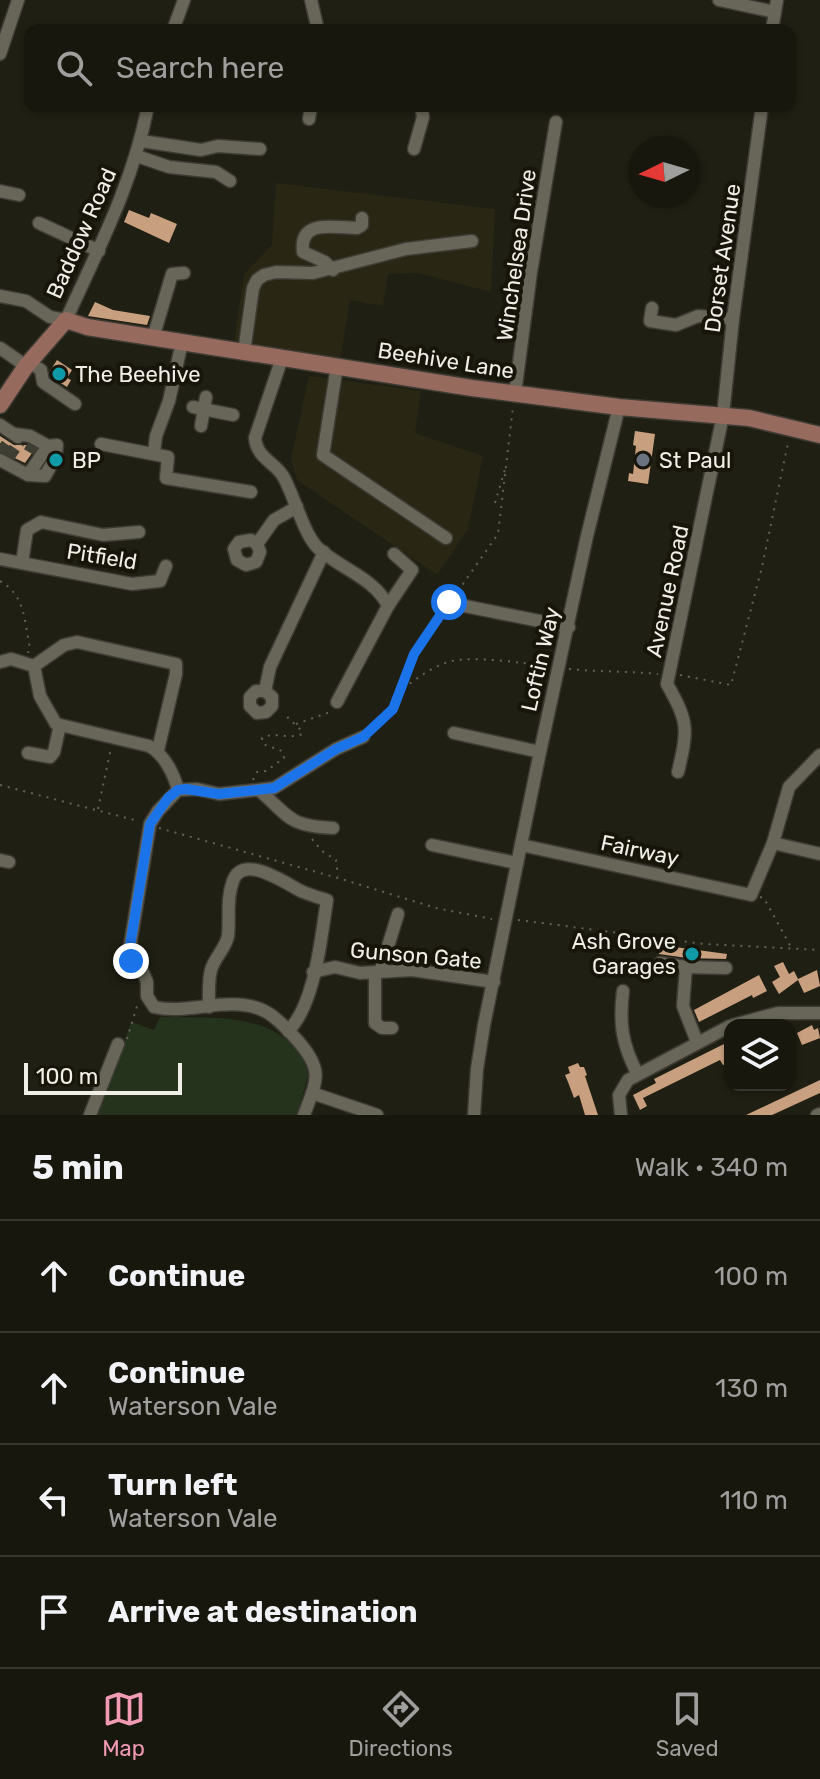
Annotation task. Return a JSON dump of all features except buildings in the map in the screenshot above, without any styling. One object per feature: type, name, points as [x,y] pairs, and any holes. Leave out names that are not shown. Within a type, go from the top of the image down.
[{"type":"main road","name":"Beehive Lane","points":[[66,320],[77,325],[153,338],[515,393],[619,407],[749,418],[820,435]]},
{"type":"main road","name":"Baddow Road","points":[[0,405],[28,364],[66,320]]},
{"type":"street","points":[[0,54],[18,0]]},
{"type":"street","points":[[175,24],[184,0]]},
{"type":"street","points":[[311,0],[317,24]]},
{"type":"street","points":[[719,0],[776,6]]},
{"type":"street","name":"Baddow Road","points":[[66,320],[117,211],[137,156],[147,112]]},
{"type":"street","points":[[414,149],[422,112]]},
{"type":"street","name":"Dorset Avenue","points":[[723,415],[761,112]]},
{"type":"street","name":"Winchelsea Drive","points":[[515,393],[556,122]]},
{"type":"street","points":[[141,141],[201,150],[218,146],[260,149]]},
{"type":"street","points":[[137,156],[169,167],[216,172],[230,181]]},
{"type":"street","points":[[0,191],[19,195]]},
{"type":"street","points":[[333,270],[325,262],[303,252],[306,232],[315,227],[357,228],[362,225],[362,218]]},
{"type":"street","points":[[39,223],[99,251]]},
{"type":"street","points":[[244,352],[253,288],[264,275],[333,270],[406,249],[472,241]]},
{"type":"street","points":[[153,338],[172,274],[184,273]]},
{"type":"street","points":[[0,296],[26,301],[50,317],[66,320]]},
{"type":"street","points":[[652,308],[650,321],[676,325],[698,316],[733,319]]},
{"type":"street","points":[[182,342],[191,403],[201,426]]},
{"type":"street","points":[[0,348],[41,370],[43,382],[75,404]]},
{"type":"street","points":[[282,358],[255,438],[256,447],[259,454],[282,474],[316,547],[382,593],[388,606]]},
{"type":"street","points":[[337,366],[323,455],[446,538]]},
{"type":"street","points":[[191,403],[233,415]]},
{"type":"street","points":[[154,453],[156,436],[191,403]]},
{"type":"street","name":"Loftin Way","points":[[474,1115],[477,1069],[505,921],[587,536],[619,407]]},
{"type":"street","name":"Avenue Road","points":[[678,772],[685,742],[684,715],[667,684],[723,415]]},
{"type":"street","points":[[13,435],[30,436],[46,451],[28,475]]},
{"type":"street","points":[[101,444],[168,457],[166,478],[251,492]]},
{"type":"street","points":[[3,458],[28,475],[45,476],[50,467]]},
{"type":"street","points":[[257,544],[274,520],[297,507]]},
{"type":"street","name":"Pitfield","points":[[22,563],[27,530],[41,522],[103,535],[139,532]]},
{"type":"street","points":[[265,691],[270,667],[324,552]]},
{"type":"street","points":[[337,702],[388,606],[412,570],[394,554]]},
{"type":"street","name":"Pitfield","points":[[0,559],[132,584],[160,581],[166,566]]},
{"type":"street","points":[[452,603],[569,627]]},
{"type":"street","points":[[0,662],[11,659],[30,665],[64,645],[77,642],[176,664],[158,750]]},
{"type":"street","points":[[30,665],[40,696],[52,719],[60,725],[158,750],[176,779],[178,790]]},
{"type":"street","points":[[265,691],[272,697],[272,706],[261,714],[250,706],[252,693],[265,691]]},
{"type":"street","points":[[28,753],[50,757],[60,725]]},
{"type":"street","points":[[454,733],[540,752]]},
{"type":"street","points":[[262,780],[274,788],[336,749],[363,737]]},
{"type":"street","points":[[751,895],[773,843],[789,787],[820,755]]},
{"type":"street","points":[[262,780],[219,794],[197,789],[178,790],[168,798],[150,824],[129,952],[131,961],[142,970],[147,982],[147,996],[154,1007],[166,1010],[240,1006],[260,1009],[288,1031],[313,1059],[316,1074],[304,1115]]},
{"type":"street","points":[[262,780],[272,801],[293,822],[309,827],[333,828]]},
{"type":"street","points":[[773,843],[820,854]]},
{"type":"street","points":[[432,845],[517,863]]},
{"type":"street","name":"Fairway","points":[[521,845],[751,895]]},
{"type":"street","name":"Gunson Gate","points":[[209,1007],[211,968],[228,939],[227,918],[233,880],[238,872],[246,869],[267,873],[284,879],[301,891],[327,900],[306,1005],[298,1022],[288,1031]]},
{"type":"street","points":[[392,1028],[382,1028],[375,1023],[378,973],[398,914]]},
{"type":"street","name":"Gunson Gate","points":[[319,946],[335,967]]},
{"type":"street","points":[[660,963],[726,968]]},
{"type":"street","name":"Gunson Gate","points":[[313,972],[335,967],[360,973],[412,970],[494,982]]},
{"type":"street","points":[[686,967],[683,1006],[697,1042]]},
{"type":"street","points":[[623,991],[621,1032],[637,1073]]},
{"type":"street","points":[[757,1019],[778,1013],[820,1013]]},
{"type":"street","points":[[621,1115],[619,1095],[628,1080],[724,1030]]},
{"type":"street","points":[[90,1115],[118,1044]]},
{"type":"street","points":[[312,1093],[377,1115]]},
{"type":"path","points":[[459,590],[498,534],[515,393]]},
{"type":"path","points":[[397,693],[429,670],[454,661],[518,662],[593,672],[623,670],[688,674],[731,685],[762,567],[791,428]]},
{"type":"path","points":[[495,503],[506,465]]},
{"type":"path","points":[[0,581],[14,589],[20,601],[30,648],[30,665]]},
{"type":"path","points":[[363,737],[393,709],[414,654],[452,603]]},
{"type":"path","points":[[296,724],[339,710],[337,702]]},
{"type":"path","points":[[262,780],[284,758],[282,751],[263,744],[262,738],[299,736],[302,731],[272,706]]},
{"type":"path","points":[[98,810],[114,738]]},
{"type":"path","points":[[0,785],[150,824],[474,918],[521,919],[705,944],[820,950]]},
{"type":"path","points":[[310,835],[317,847],[336,860],[338,878]]},
{"type":"path","points":[[751,895],[764,898],[792,950]]},
{"type":"shaded area","points":[[276,183],[495,209],[491,292],[418,273],[388,274],[383,306],[350,300],[340,361],[234,342],[244,274],[272,245]]},
{"type":"shaded area","points":[[309,376],[421,391],[415,433],[483,456],[468,529],[437,575],[297,480],[291,459]]},
{"type":"green space","points":[[160,1017],[244,1021],[281,1036],[297,1050],[310,1069],[297,1115],[96,1115],[131,1022],[154,1030]]},
{"type":"tunnel","points":[[0,454],[12,437]]},
{"type":"tunnel","points":[[8,458],[19,442]]},
{"type":"tunnel","points":[[27,444],[39,451]]},
{"type":"place","name":"The Beehive","points":[[59,374]]},
{"type":"place","name":"BP","points":[[56,460]]},
{"type":"place","name":"St Paul","points":[[643,460]]},
{"type":"place","name":"Ash Grove Garages","points":[[692,954]]},
{"type":"route","points":[[131,961],[129,952],[150,824],[168,798],[178,790],[186,789],[228,794],[274,788],[299,770],[363,737],[393,709],[414,654],[449,602]]}]
